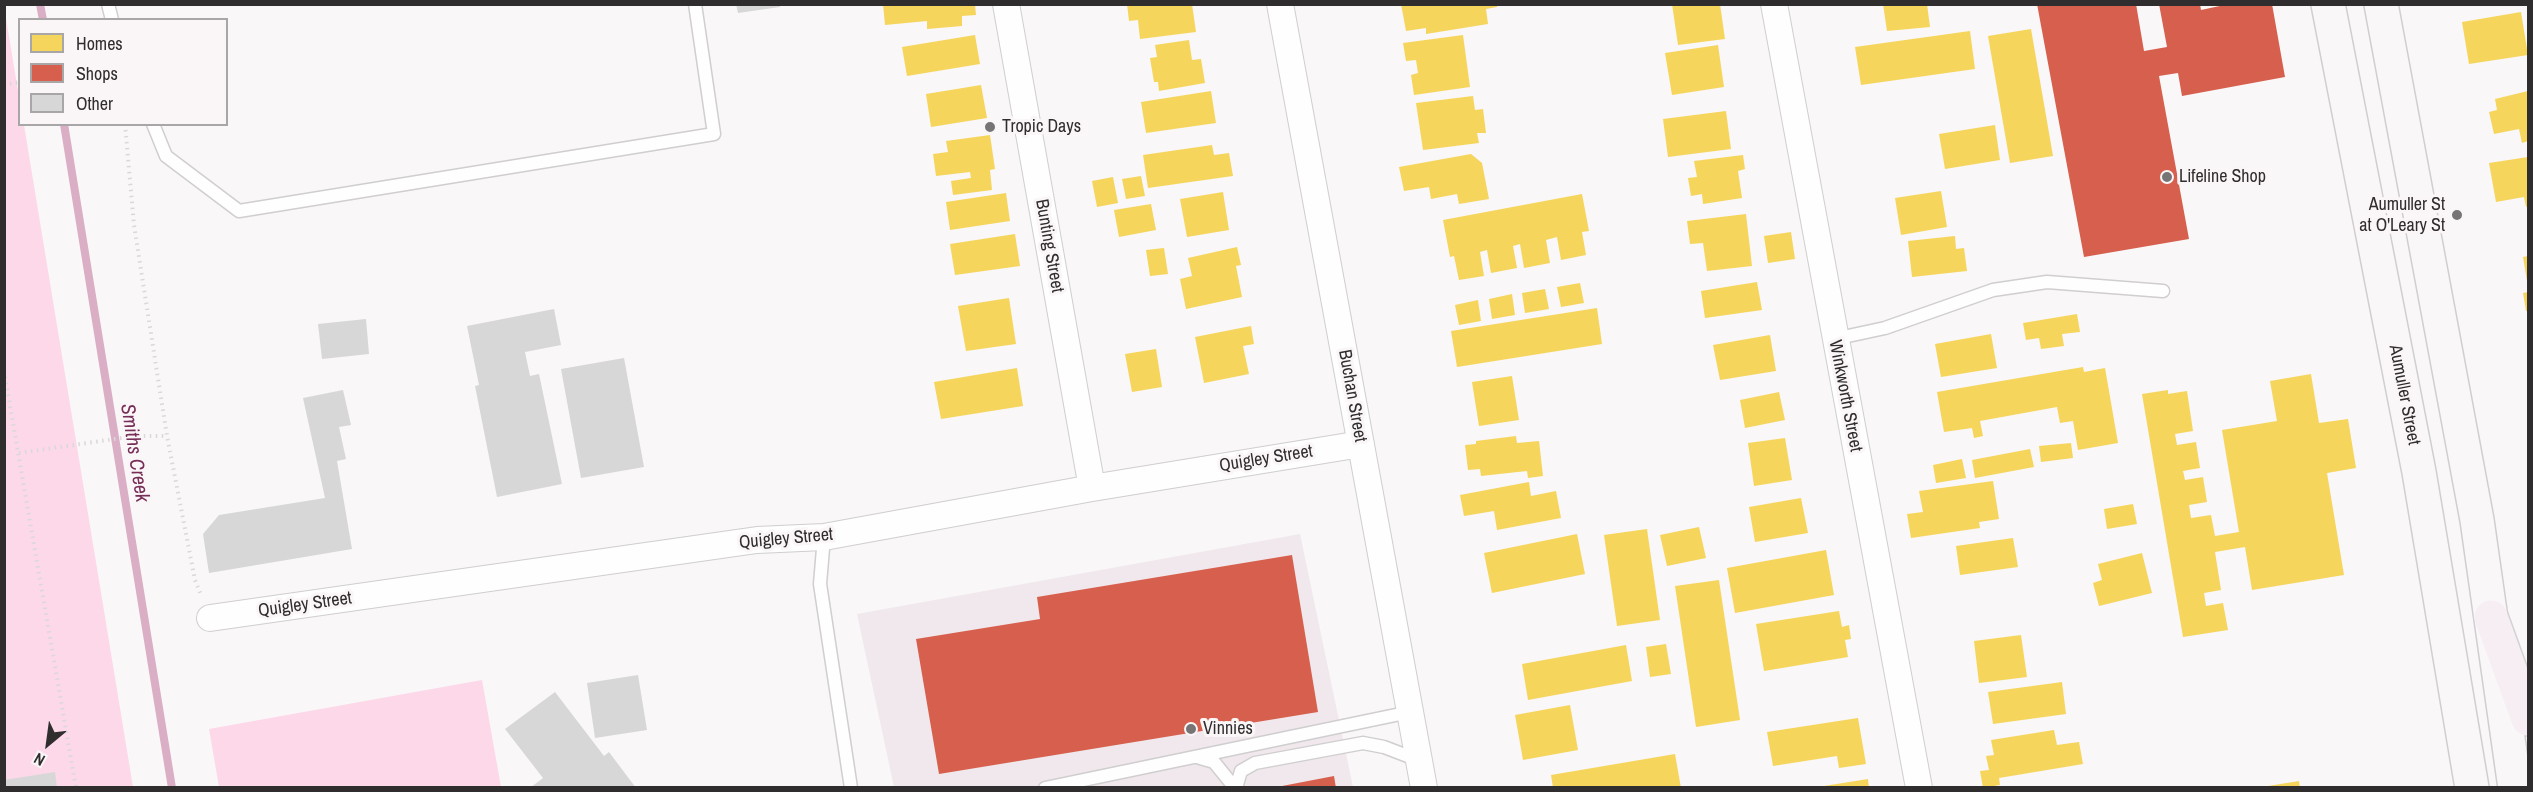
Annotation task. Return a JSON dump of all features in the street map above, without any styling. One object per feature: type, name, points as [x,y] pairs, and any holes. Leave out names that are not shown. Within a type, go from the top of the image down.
[{"type":"main road","name":"Aumuller Street","points":[[2328,4],[2419,472],[2472,788]]},
{"type":"main road","points":[[2381,4],[2477,520],[2515,788]]},
{"type":"main road","points":[[2419,472],[2441,466],[2446,453],[2433,379],[2435,297]]},
{"type":"main road","points":[[2491,617],[2529,719]]},
{"type":"street","name":"Bunting Street","points":[[1006,4],[1092,488]]},
{"type":"street","name":"Buchan Street","points":[[1280,4],[1424,788]]},
{"type":"street","name":"Winkworth Street","points":[[1774,4],[1834,339],[1919,788]]},
{"type":"street","name":"Quigley Street","points":[[210,618],[757,540],[824,537],[1092,488],[1361,444]]},
{"type":"lane","points":[[154,126],[166,156],[239,211],[714,134],[695,4]]},
{"type":"lane","points":[[1834,339],[1885,328],[1993,290],[2047,282],[2163,291]]},
{"type":"lane","points":[[824,537],[820,584],[851,788]]},
{"type":"lane","points":[[1045,788],[1410,712]]},
{"type":"lane","points":[[1236,788],[1241,771],[1255,763],[1362,743],[1384,747],[1418,760]]},
{"type":"lane","points":[[1193,756],[1214,762],[1236,788]]},
{"type":"path","points":[[125,126],[134,225],[167,436],[195,580],[210,618]]},
{"type":"path","points":[[4,371],[76,788]]},
{"type":"path","points":[[19,453],[135,436],[167,436]]},
{"type":"shaded area","points":[[4,6],[18,91],[18,126],[24,126],[133,787],[5,787]]},
{"type":"shaded area","points":[[1300,534],[1353,787],[894,787],[857,614]]},
{"type":"shaded area","points":[[482,680],[501,787],[219,787],[209,729]]},
{"type":"building: Homes","points":[[883,4],[975,4],[976,15],[962,16],[962,26],[927,29],[927,21],[885,25]]},
{"type":"building: Homes","points":[[1127,4],[1192,4],[1196,32],[1140,39],[1138,20],[1129,21]]},
{"type":"building: Homes","points":[[1401,4],[1497,4],[1497,7],[1486,9],[1488,24],[1426,34],[1426,28],[1406,31]]},
{"type":"building: Homes","points":[[1672,4],[1720,4],[1725,39],[1678,45]]},
{"type":"building: Homes","points":[[1883,4],[1927,4],[1930,27],[1887,31]]},
{"type":"building: Homes","points":[[2521,12],[2528,55],[2469,64],[2462,22]]},
{"type":"building: Homes","points":[[2031,29],[2053,156],[2010,163],[1988,36]]},
{"type":"building: Homes","points":[[1970,31],[1975,69],[1861,85],[1855,47]]},
{"type":"building: Homes","points":[[975,35],[980,64],[907,76],[902,47]]},
{"type":"building: Homes","points":[[1463,35],[1470,87],[1414,95],[1411,75],[1418,73],[1416,60],[1406,61],[1403,43]]},
{"type":"building: Homes","points":[[1189,40],[1192,60],[1201,59],[1205,83],[1159,91],[1158,82],[1154,82],[1150,58],[1157,57],[1155,45]]},
{"type":"building: Homes","points":[[1718,45],[1724,87],[1672,95],[1665,53]]},
{"type":"building: Homes","points":[[981,85],[987,118],[931,127],[926,94]]},
{"type":"building: Homes","points":[[1211,91],[1216,123],[1146,133],[1141,102]]},
{"type":"building: Homes","points":[[2528,91],[2528,141],[2522,143],[2519,129],[2494,134],[2489,112],[2497,110],[2495,99]]},
{"type":"building: Homes","points":[[1473,96],[1475,110],[1483,109],[1486,133],[1477,133],[1479,143],[1423,150],[1416,103]]},
{"type":"building: Homes","points":[[1726,111],[1731,149],[1668,157],[1663,119]]},
{"type":"building: Homes","points":[[1995,125],[2000,160],[1945,169],[1939,134]]},
{"type":"building: Homes","points":[[990,135],[995,169],[990,170],[992,190],[953,195],[951,181],[971,178],[970,172],[936,176],[933,154],[948,152],[946,141]]},
{"type":"building: Homes","points":[[1212,145],[1214,155],[1229,153],[1233,176],[1148,188],[1143,155]]},
{"type":"building: Homes","points":[[1471,154],[1482,163],[1489,199],[1459,204],[1457,194],[1431,199],[1429,187],[1404,191],[1399,167]]},
{"type":"building: Homes","points":[[1743,155],[1745,169],[1738,171],[1742,198],[1703,204],[1702,194],[1691,196],[1688,178],[1697,177],[1694,161]]},
{"type":"building: Homes","points":[[2528,157],[2528,206],[2526,207],[2524,197],[2496,202],[2489,163]]},
{"type":"building: Homes","points":[[1141,176],[1145,196],[1126,199],[1122,179]]},
{"type":"building: Homes","points":[[1113,177],[1118,203],[1097,207],[1092,181]]},
{"type":"building: Homes","points":[[1941,191],[1947,227],[1901,235],[1895,198]]},
{"type":"building: Homes","points":[[1223,192],[1229,230],[1187,237],[1180,199]]},
{"type":"building: Homes","points":[[1006,193],[1010,221],[950,230],[946,202]]},
{"type":"building: Homes","points":[[1582,194],[1589,231],[1582,232],[1586,255],[1561,260],[1557,237],[1546,240],[1550,263],[1524,268],[1520,244],[1513,246],[1517,268],[1491,273],[1487,250],[1480,252],[1484,276],[1459,280],[1454,256],[1450,257],[1443,220]]},
{"type":"building: Homes","points":[[1151,204],[1156,230],[1119,237],[1114,210]]},
{"type":"building: Homes","points":[[1746,214],[1752,266],[1707,271],[1703,243],[1690,244],[1687,221]]},
{"type":"building: Homes","points":[[1791,232],[1795,259],[1768,263],[1764,236]]},
{"type":"building: Homes","points":[[1015,234],[1020,266],[955,275],[950,244]]},
{"type":"building: Homes","points":[[1955,236],[1956,249],[1964,248],[1967,271],[1912,277],[1908,241]]},
{"type":"building: Homes","points":[[1237,247],[1241,265],[1236,266],[1242,297],[1186,309],[1180,279],[1192,276],[1188,258]]},
{"type":"building: Homes","points":[[1164,248],[1168,274],[1150,276],[1146,250]]},
{"type":"building: Homes","points":[[2528,256],[2528,281],[2527,281],[2523,257]]},
{"type":"building: Homes","points":[[1757,282],[1762,310],[1705,318],[1701,291]]},
{"type":"building: Homes","points":[[1580,283],[1584,303],[1561,307],[1557,287]]},
{"type":"building: Homes","points":[[1545,289],[1549,309],[1525,313],[1522,293]]},
{"type":"building: Homes","points":[[2528,292],[2528,311],[2526,311],[2523,293]]},
{"type":"building: Homes","points":[[1512,294],[1515,315],[1492,319],[1489,299]]},
{"type":"building: Homes","points":[[1009,298],[1016,344],[966,351],[958,306]]},
{"type":"building: Homes","points":[[1478,300],[1481,321],[1459,325],[1455,305]]},
{"type":"building: Homes","points":[[1597,308],[1602,344],[1457,367],[1451,331]]},
{"type":"building: Homes","points":[[2077,314],[2080,332],[2062,334],[2064,346],[2041,349],[2039,338],[2026,340],[2023,323]]},
{"type":"building: Homes","points":[[1251,326],[1254,344],[1243,346],[1249,374],[1204,383],[1195,337]]},
{"type":"building: Homes","points":[[1991,334],[1997,368],[1941,377],[1935,344]]},
{"type":"building: Homes","points":[[1770,335],[1776,371],[1720,380],[1713,345]]},
{"type":"building: Homes","points":[[1156,349],[1162,387],[1132,392],[1125,354]]},
{"type":"building: Homes","points":[[2083,367],[2084,372],[2105,368],[2118,443],[2078,450],[2073,421],[2060,423],[2057,407],[1980,421],[1983,436],[1974,438],[1972,428],[1944,432],[1937,392]]},
{"type":"building: Homes","points":[[1017,368],[1023,406],[941,419],[934,382]]},
{"type":"building: Homes","points":[[2311,374],[2319,423],[2348,419],[2356,468],[2327,473],[2344,575],[2252,590],[2245,547],[2215,552],[2221,590],[2204,593],[2206,606],[2223,603],[2228,630],[2183,637],[2142,394],[2168,390],[2168,394],[2187,391],[2193,431],[2175,434],[2177,445],[2196,442],[2200,468],[2183,471],[2185,480],[2203,477],[2207,502],[2189,505],[2191,518],[2211,515],[2215,536],[2239,532],[2222,430],[2277,421],[2270,381]]},
{"type":"building: Homes","points":[[1512,376],[1519,420],[1479,426],[1472,382]]},
{"type":"building: Homes","points":[[1779,392],[1785,420],[1745,428],[1740,400]]},
{"type":"building: Homes","points":[[1516,436],[1517,443],[1539,441],[1543,476],[1528,478],[1527,471],[1481,476],[1480,469],[1468,470],[1465,445],[1476,444],[1476,441]]},
{"type":"building: Homes","points":[[1785,438],[1792,480],[1754,486],[1748,443]]},
{"type":"building: Homes","points":[[2071,443],[2073,458],[2041,462],[2039,446]]},
{"type":"building: Homes","points":[[2030,449],[2034,467],[1975,478],[1972,460]]},
{"type":"building: Homes","points":[[1962,459],[1966,478],[1936,483],[1933,465]]},
{"type":"building: Homes","points":[[1993,481],[1999,519],[1979,522],[1980,528],[1911,538],[1907,514],[1923,512],[1919,491]]},
{"type":"building: Homes","points":[[1529,482],[1531,496],[1556,491],[1561,518],[1497,530],[1494,511],[1464,516],[1460,495]]},
{"type":"building: Homes","points":[[1801,498],[1808,533],[1755,542],[1749,507]]},
{"type":"building: Homes","points":[[2133,504],[2137,524],[2107,529],[2104,509]]},
{"type":"building: Homes","points":[[1699,527],[1706,558],[1667,566],[1660,535]]},
{"type":"building: Homes","points":[[1647,529],[1660,620],[1617,626],[1604,535]]},
{"type":"building: Homes","points":[[1577,534],[1585,574],[1492,593],[1484,553]]},
{"type":"building: Homes","points":[[2013,538],[2018,567],[1960,575],[1956,546]]},
{"type":"building: Homes","points":[[1826,550],[1834,595],[1735,613],[1727,568]]},
{"type":"building: Homes","points":[[2142,553],[2152,593],[2099,606],[2093,583],[2102,580],[2098,564]]},
{"type":"building: Homes","points":[[1719,580],[1740,720],[1696,727],[1675,586]]},
{"type":"building: Homes","points":[[1839,611],[1842,627],[1849,625],[1851,639],[1845,640],[1848,657],[1764,671],[1756,624]]},
{"type":"building: Homes","points":[[2021,635],[2027,677],[1979,683],[1974,641]]},
{"type":"building: Homes","points":[[1666,644],[1671,674],[1650,677],[1646,647]]},
{"type":"building: Homes","points":[[1626,645],[1632,681],[1528,700],[1522,664]]},
{"type":"building: Homes","points":[[2062,682],[2066,714],[1993,724],[1988,692]]},
{"type":"building: Homes","points":[[1570,705],[1578,750],[1523,760],[1515,715]]},
{"type":"building: Homes","points":[[1858,718],[1866,764],[1839,768],[1837,756],[1773,766],[1767,732]]},
{"type":"building: Homes","points":[[2054,730],[2057,745],[2079,742],[2083,764],[1999,778],[2000,785],[1983,788],[1980,771],[1989,770],[1986,756],[1994,755],[1991,740]]},
{"type":"building: Homes","points":[[1675,754],[1681,788],[1553,788],[1551,775]]},
{"type":"building: Homes","points":[[1868,779],[1869,788],[1824,788],[1824,786]]},
{"type":"building: Homes","points":[[2299,781],[2300,788],[2268,788],[2268,786]]},
{"type":"building: Shops","points":[[2037,4],[2136,4],[2144,51],[2167,47],[2159,4],[2200,4],[2201,10],[2229,4],[2272,4],[2285,77],[2182,96],[2178,73],[2159,76],[2189,239],[2084,257]]},
{"type":"building: Shops","points":[[1292,555],[1318,712],[939,774],[916,639],[1040,619],[1037,597]]},
{"type":"building: Shops","points":[[1334,776],[1336,788],[1282,788],[1282,786]]},
{"type":"building: Other","points":[[736,4],[780,4],[780,7],[738,13]]},
{"type":"building: Other","points":[[554,309],[561,345],[525,352],[530,376],[539,374],[562,484],[497,497],[475,386],[479,385],[467,326]]},
{"type":"building: Other","points":[[366,319],[369,354],[322,359],[318,324]]},
{"type":"building: Other","points":[[624,358],[644,467],[581,478],[561,369]]},
{"type":"building: Other","points":[[343,390],[351,425],[339,427],[346,459],[337,461],[352,549],[209,573],[203,534],[219,515],[325,498],[303,398]]},
{"type":"building: Other","points":[[638,675],[647,730],[595,738],[587,683]]},
{"type":"building: Other","points":[[555,692],[604,756],[609,752],[636,788],[530,788],[543,778],[505,729]]},
{"type":"building: Other","points":[[55,772],[57,788],[4,788],[4,780]]},
{"type":"waterway","name":"Smiths Creek","points":[[40,4],[43,18]]},
{"type":"waterway","name":"Smiths Creek","points":[[64,126],[172,788]]},
{"type":"place","name":"Tropic Days","points":[[990,127]]},
{"type":"place","name":"Lifeline Shop","points":[[2167,177]]},
{"type":"place","name":"Aumuller St at O'Leary St","points":[[2457,215]]},
{"type":"place","name":"Vinnies","points":[[1191,729]]}]
